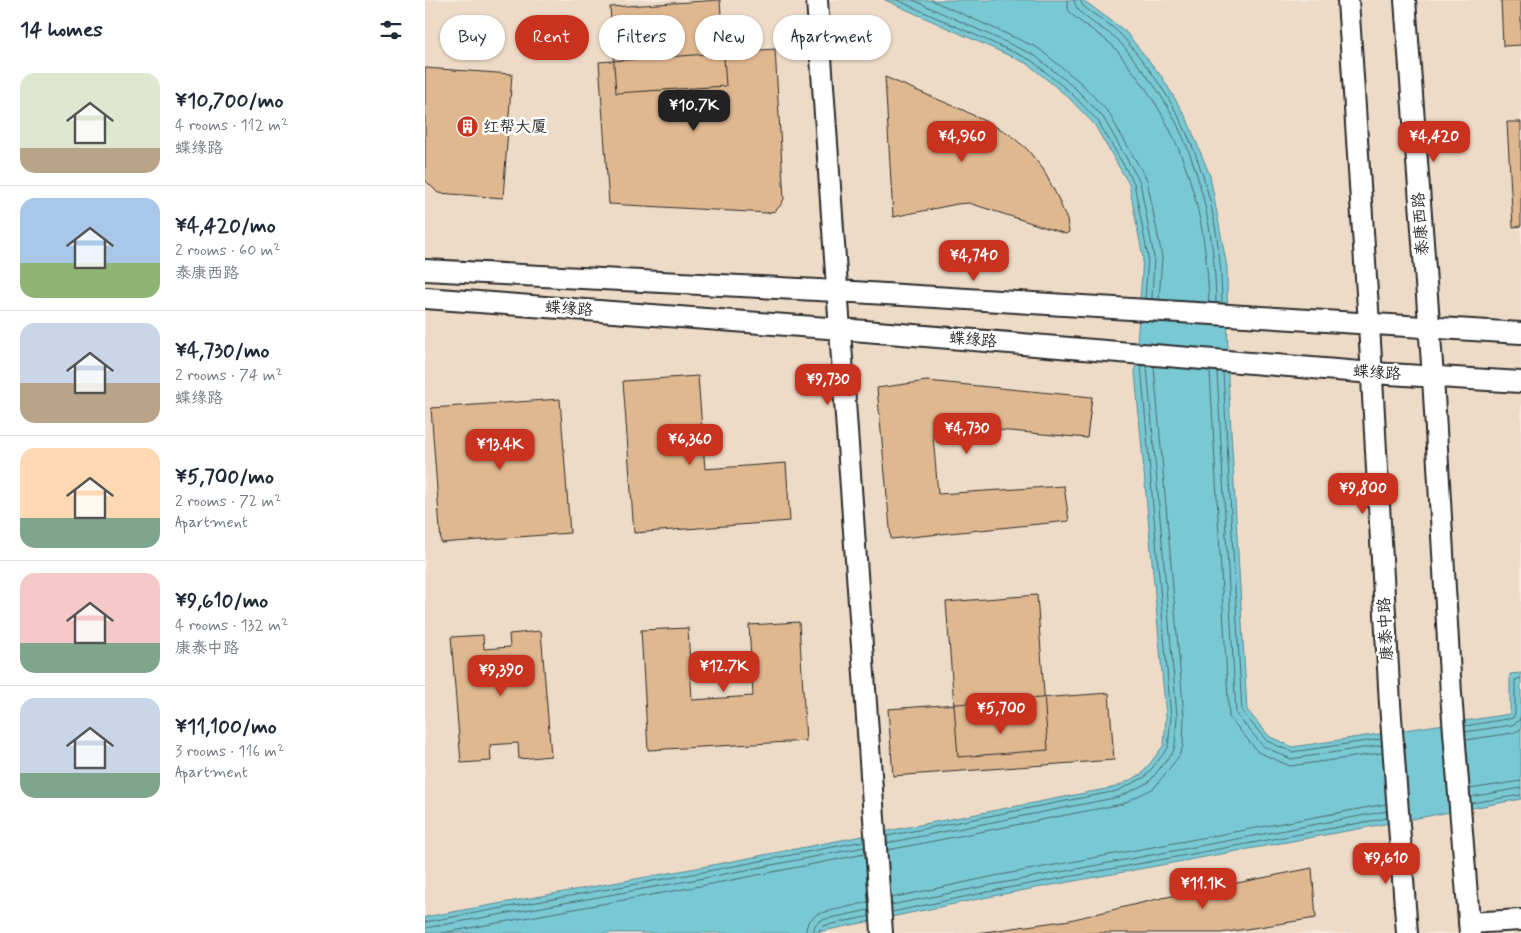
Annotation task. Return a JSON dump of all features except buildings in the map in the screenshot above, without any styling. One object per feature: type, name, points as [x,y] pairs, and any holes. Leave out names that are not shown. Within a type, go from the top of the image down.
[{"type":"street","points":[[817,0],[882,933]]},
{"type":"street","points":[[1348,0],[1369,324]]},
{"type":"street","name":"泰康西路","points":[[1405,0],[1429,328]]},
{"type":"street","name":"蝶缘路","points":[[425,270],[837,291],[1521,333]]},
{"type":"street","name":"蝶缘路","points":[[425,298],[841,329],[1372,373],[1521,382]]},
{"type":"street","name":"康泰中路","points":[[1369,324],[1390,704],[1407,933]]},
{"type":"street","points":[[1429,328],[1451,694],[1469,928],[1521,920]]},
{"type":"shaded area","points":[[425,0],[1521,0],[1521,933],[425,933]]},
{"type":"water","points":[[885,0],[1083,0],[1125,31],[1162,77],[1187,119],[1210,176],[1227,267],[1228,379],[1247,710],[1270,737],[1293,747],[1510,714],[1510,674],[1521,673],[1521,799],[998,895],[813,933],[425,933],[425,917],[702,867],[1116,787],[1142,774],[1164,745],[1166,717],[1135,372],[1143,258],[1129,184],[1094,124],[1068,97],[1028,64]]},
{"type":"place","name":"红帮大厦","points":[[467,127]]}]
